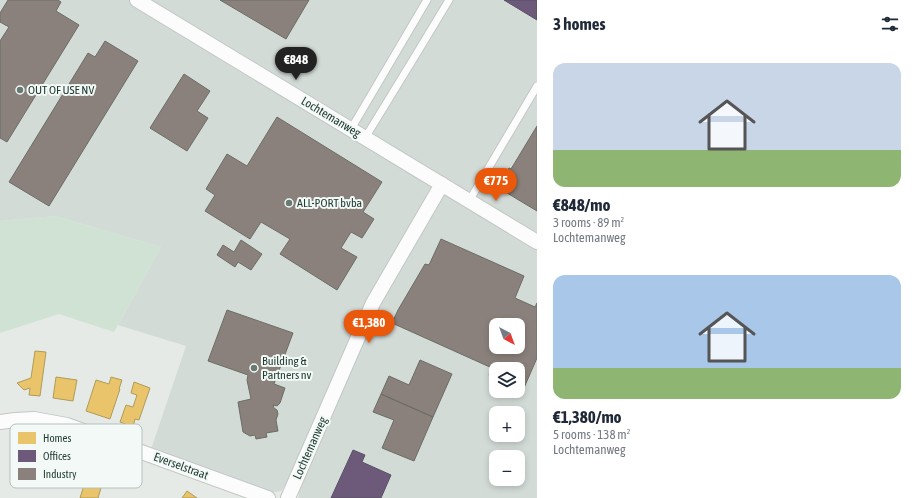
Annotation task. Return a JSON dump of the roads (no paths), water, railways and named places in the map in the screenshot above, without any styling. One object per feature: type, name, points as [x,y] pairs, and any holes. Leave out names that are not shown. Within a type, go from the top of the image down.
[{"type":"street","name":"Lochtemanweg","points":[[137,0],[537,242]]},
{"type":"street","name":"Lochtemanweg","points":[[288,498],[373,303],[442,184]]},
{"type":"street","name":"Everselstraat","points":[[0,422],[34,419],[62,424]]},
{"type":"street","name":"Everselstraat","points":[[142,452],[268,498]]},
{"type":"lane","points":[[351,129],[427,0]]},
{"type":"lane","points":[[365,138],[449,0]]},
{"type":"lane","points":[[468,201],[537,86]]},
{"type":"place","name":"OUT OF USE NV","points":[[20,90]]},
{"type":"place","name":"ALL-PORT bvba","points":[[289,203]]},
{"type":"place","name":"Building & Partners nv","points":[[254,368]]}]
